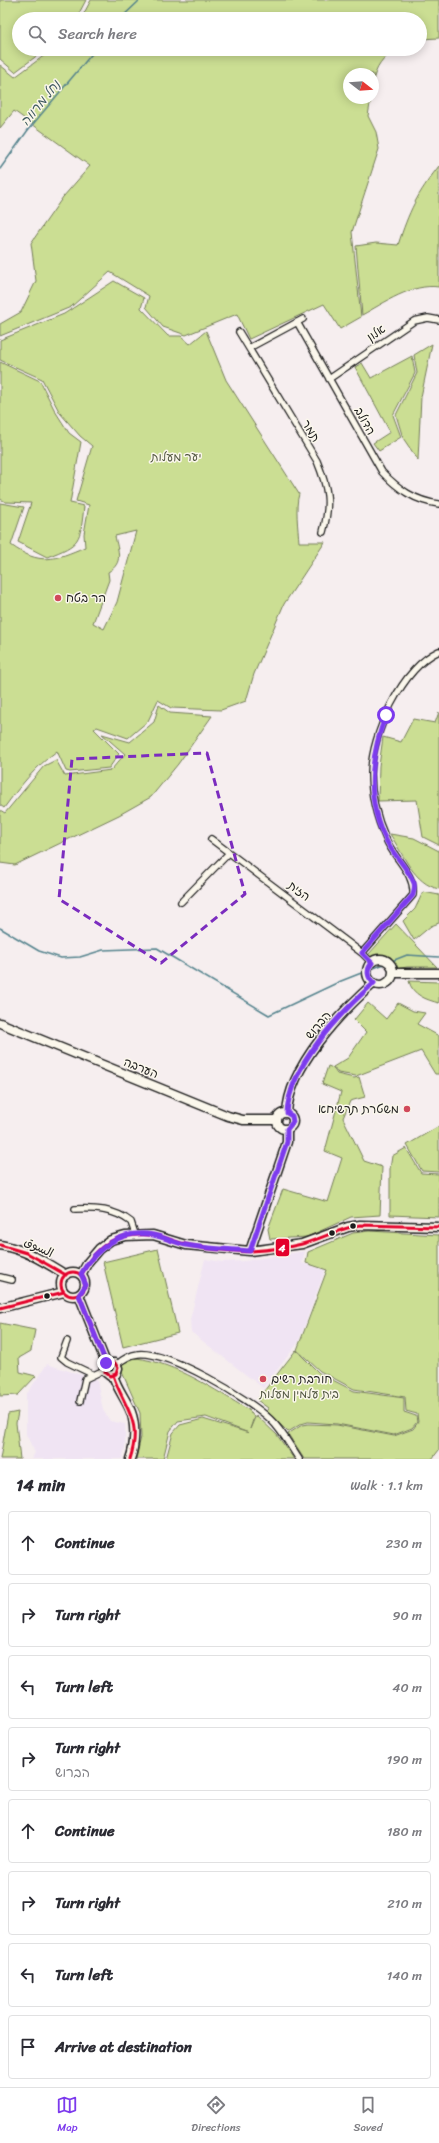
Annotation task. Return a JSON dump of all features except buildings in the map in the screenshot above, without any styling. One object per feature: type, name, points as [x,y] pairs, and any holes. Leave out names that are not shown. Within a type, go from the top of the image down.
[{"type":"main road","points":[[377,960],[386,961],[392,968],[393,973],[392,977],[386,984],[378,985],[374,983],[368,975],[368,971],[372,963],[377,960]]},
{"type":"main road","points":[[393,973],[439,973]]},
{"type":"main road","name":"הברוש","points":[[287,1113],[288,1099],[311,1052],[352,1003],[374,983]]},
{"type":"main road","name":"הערבה","points":[[0,1023],[228,1116],[243,1120],[276,1120]]},
{"type":"main road","points":[[250,1251],[287,1142],[287,1129],[293,1122],[292,1116],[287,1113],[279,1115],[276,1120],[280,1128],[287,1129]]},
{"type":"main road","points":[[81,1274],[88,1262],[111,1240],[135,1234],[153,1235],[186,1245],[250,1251],[302,1244],[348,1227],[360,1225],[439,1227]]},
{"type":"main road","name":"السوق","points":[[0,1244],[21,1249],[33,1254],[66,1275]]},
{"type":"main road","points":[[75,1272],[81,1274],[86,1285],[79,1295],[71,1296],[64,1292],[61,1285],[66,1275],[75,1272]]},
{"type":"main road","points":[[0,1308],[64,1292]]},
{"type":"main road","points":[[79,1295],[107,1375],[113,1376]]},
{"type":"main road","points":[[105,1367],[112,1362],[116,1364],[117,1371],[113,1376]]},
{"type":"main road","points":[[113,1376],[117,1388],[131,1413],[134,1430],[130,1459]]},
{"type":"street","points":[[249,348],[303,318]]},
{"type":"street","name":"אלון","points":[[329,379],[414,321],[428,318],[439,320]]},
{"type":"street","name":"הדולב","points":[[297,322],[382,472],[402,490],[424,501],[439,504]]},
{"type":"street","name":"תמר","points":[[239,332],[317,461],[325,481],[329,506],[323,532]]},
{"type":"street","points":[[362,953],[413,895],[414,884],[386,841],[373,798],[371,773],[378,737],[397,694],[420,664],[439,651]]},
{"type":"street","name":"הזית","points":[[211,839],[362,953],[372,963]]},
{"type":"street","points":[[181,902],[229,853]]},
{"type":"street","points":[[75,1209],[98,1208],[116,1213],[131,1222],[135,1234]]},
{"type":"street","points":[[0,1278],[12,1280]]},
{"type":"street","points":[[67,1341],[61,1357],[67,1362],[92,1374]]},
{"type":"street","points":[[116,1364],[128,1357],[139,1354],[150,1355],[213,1380],[251,1403],[272,1420],[299,1459]]},
{"type":"street","points":[[80,1401],[86,1379],[105,1367]]},
{"type":"highlighted area","points":[[207,753],[245,894],[161,963],[59,899],[72,759]]},
{"type":"shaded area","points":[[305,1251],[302,1263],[325,1270],[298,1343],[263,1388],[191,1332],[190,1320],[205,1259],[222,1262],[245,1261]]},
{"type":"shaded area","points":[[47,1364],[97,1380],[103,1410],[110,1421],[125,1424],[125,1448],[122,1459],[31,1459],[35,1453],[26,1434],[26,1395]]},
{"type":"green space","points":[[0,0],[86,0],[80,12],[12,12],[12,56],[37,56],[15,72],[0,59]]},
{"type":"green space","points":[[91,0],[439,0],[439,38],[427,39],[427,12],[85,12]]},
{"type":"green space","points":[[44,56],[387,56],[378,68],[343,68],[343,104],[370,104],[368,116],[376,132],[379,149],[352,232],[361,317],[340,329],[324,304],[249,339],[237,314],[186,335],[163,327],[146,307],[149,296],[110,272],[71,307],[0,336],[0,324],[21,312],[36,281],[31,243],[63,197],[90,166],[14,111],[0,128],[0,65],[15,77]]},
{"type":"green space","points":[[439,166],[439,287],[419,288],[409,291],[362,315],[356,246],[376,243],[398,245],[414,203]]},
{"type":"green space","name":"יער מעלות","points":[[114,281],[144,298],[141,308],[168,336],[181,336],[190,344],[206,331],[226,380],[299,494],[297,511],[299,542],[325,542],[284,604],[254,674],[246,701],[221,710],[171,708],[158,700],[148,721],[128,738],[97,727],[94,729],[119,754],[109,768],[70,772],[66,771],[57,751],[28,777],[4,808],[0,805],[0,503],[24,507],[11,545],[21,552],[30,556],[47,559],[56,558],[85,547],[84,534],[89,505],[76,501],[92,446],[80,436],[60,413],[42,379],[0,360],[0,340],[64,314]],"holes":[[[136,531],[117,602],[104,629],[93,623],[109,580],[108,572],[116,565],[118,561],[119,556],[115,536]]]},
{"type":"green space","points":[[432,344],[421,397],[418,460],[403,438],[396,415],[417,373],[414,355]]},
{"type":"green space","points":[[412,356],[415,373],[393,415],[401,437],[379,451],[373,443],[390,432],[355,367],[362,363],[371,378]]},
{"type":"green space","points":[[0,362],[40,381],[55,411],[69,433],[81,442],[70,503],[84,506],[80,535],[73,545],[67,549],[47,557],[18,542],[31,503],[6,502],[0,499]]},
{"type":"green space","points":[[159,705],[170,713],[212,716],[178,764],[151,797],[119,815],[15,865],[0,863],[0,810],[5,813],[44,766],[56,760],[65,776],[111,770],[125,754],[102,734],[130,742],[154,722]]},
{"type":"green space","points":[[439,712],[439,845],[423,837],[417,800],[378,801],[379,766],[383,737],[401,742],[413,719],[435,723]]},
{"type":"green space","points":[[390,834],[414,838],[439,851],[439,889],[430,886],[416,875]]},
{"type":"green space","points":[[423,892],[439,895],[439,923],[431,926],[414,940],[403,921],[415,909]]},
{"type":"green space","points":[[396,924],[437,967],[407,967],[396,969],[391,957],[382,956],[373,958],[368,955]]},
{"type":"green space","points":[[409,981],[439,982],[439,1003],[421,996],[413,990]]},
{"type":"green space","points":[[368,1003],[386,1019],[398,1003],[413,1011],[425,1013],[417,1024],[439,1036],[439,1074],[435,1074],[421,1051],[356,1076],[338,1073],[333,1067],[348,1058],[366,1032],[354,1020]]},
{"type":"green space","points":[[328,1066],[333,1068],[337,1074],[354,1078],[359,1077],[365,1097],[350,1101],[343,1118],[364,1161],[382,1167],[380,1215],[351,1217],[307,1237],[270,1239],[268,1229],[283,1189],[328,1202],[342,1158],[325,1151],[341,1092],[322,1084]]},
{"type":"green space","points":[[439,1126],[439,1172],[422,1171],[407,1145]]},
{"type":"green space","points":[[406,1148],[421,1173],[439,1174],[439,1217],[390,1215],[390,1169],[392,1156]]},
{"type":"green space","points":[[369,1231],[439,1235],[439,1450],[432,1459],[304,1459],[288,1434],[302,1425],[337,1425],[394,1436],[413,1429],[418,1422],[417,1414],[406,1411],[405,1397],[354,1389],[320,1371],[297,1350],[327,1270],[306,1263],[308,1252],[353,1233]]},
{"type":"green space","points":[[158,1249],[178,1333],[123,1347],[103,1262]]},
{"type":"green space","points":[[0,1323],[35,1330],[31,1351],[19,1358],[20,1372],[36,1376],[18,1395],[0,1396]]},
{"type":"green space","name":"בית עלמין מעלות","points":[[296,1350],[319,1373],[354,1391],[404,1398],[404,1412],[416,1416],[417,1422],[412,1428],[394,1435],[337,1424],[308,1422],[301,1424],[288,1432],[267,1411],[268,1408],[257,1400]]},
{"type":"green space","points":[[136,1358],[166,1365],[181,1371],[249,1410],[254,1417],[250,1429],[256,1415],[277,1435],[294,1459],[166,1459],[173,1433],[180,1425],[203,1419],[249,1433],[206,1417],[178,1421],[170,1431],[163,1459],[136,1459],[141,1437],[140,1413],[118,1363],[124,1359]]},
{"type":"green space","points":[[18,1412],[16,1423],[20,1459],[0,1459],[8,1414]]},
{"type":"waterway","name":"נחל מרווה","points":[[127,12],[140,0]]},
{"type":"waterway","name":"נחל מרווה","points":[[0,169],[28,130],[90,56]]},
{"type":"waterway","points":[[0,928],[39,951],[61,958],[80,957],[103,950],[157,948],[269,1015],[341,981],[407,955],[439,957]]},
{"type":"transit line","name":"4","points":[[81,1275],[87,1264],[101,1248],[109,1242],[128,1236],[152,1235],[198,1247],[251,1251],[290,1247],[360,1225],[439,1227]]},
{"type":"transit line","name":"4","points":[[0,1245],[27,1253],[66,1275]]},
{"type":"transit line","name":"4","points":[[73,1272],[82,1275],[85,1284],[82,1293],[73,1296],[64,1293],[61,1284],[64,1275],[73,1272]]},
{"type":"transit line","name":"4","points":[[0,1308],[64,1292]]},
{"type":"transit line","name":"4","points":[[79,1295],[106,1363]]},
{"type":"transit line","name":"4","points":[[106,1363],[115,1363],[118,1368],[116,1374],[110,1376],[105,1372],[106,1363]]},
{"type":"transit line","name":"4","points":[[113,1375],[133,1424],[134,1434],[130,1459]]},
{"type":"place","name":"הר בטח","points":[[58,598]]},
{"type":"place","name":"משטרת תרשיחא","points":[[407,1109]]},
{"type":"place","name":"חורבת רשים","points":[[263,1379]]},
{"type":"route","points":[[106,1363],[79,1295],[86,1285],[84,1277],[81,1274],[88,1262],[111,1240],[135,1234],[153,1235],[186,1245],[250,1251],[287,1142],[287,1129],[292,1126],[292,1116],[287,1113],[288,1099],[298,1076],[311,1052],[352,1003],[374,983],[368,975],[369,966],[372,963],[362,953],[413,895],[414,884],[386,841],[379,821],[372,791],[371,773],[374,751],[386,715]]}]
